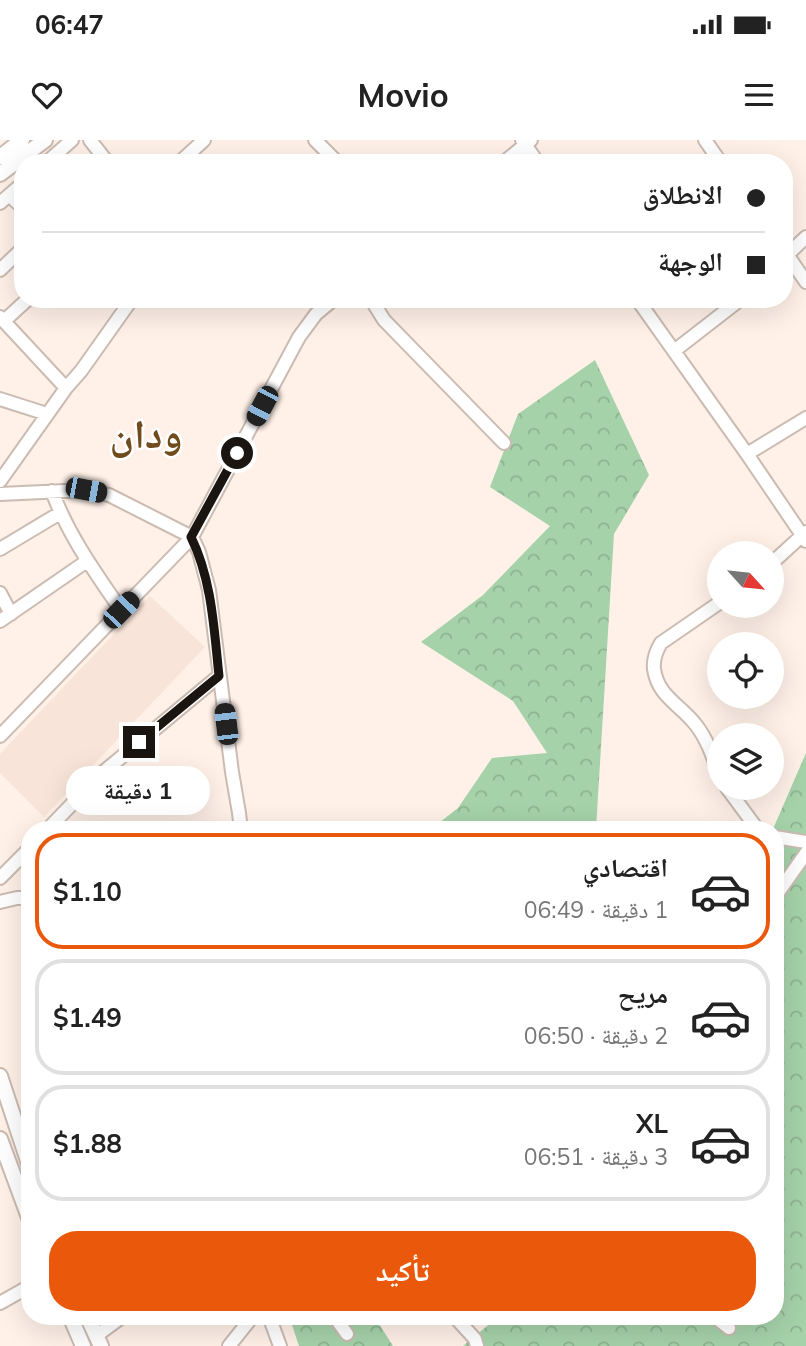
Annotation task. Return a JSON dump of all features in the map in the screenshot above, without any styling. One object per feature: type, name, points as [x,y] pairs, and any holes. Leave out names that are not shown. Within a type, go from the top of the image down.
[{"type":"main road","points":[[0,157],[22,140]]},
{"type":"main road","points":[[26,154],[45,140]]},
{"type":"main road","points":[[0,174],[14,163]]},
{"type":"main road","points":[[0,1076],[21,1115]]},
{"type":"main road","points":[[0,1139],[21,1196]]},
{"type":"main road","points":[[74,1325],[83,1346]]},
{"type":"street","points":[[56,154],[72,140]]},
{"type":"street","points":[[90,140],[101,154]]},
{"type":"street","points":[[189,154],[204,140]]},
{"type":"street","points":[[315,140],[329,154]]},
{"type":"street","points":[[513,154],[526,142]]},
{"type":"street","points":[[0,270],[14,257]]},
{"type":"street","points":[[793,265],[806,282]]},
{"type":"street","points":[[16,308],[2,319],[65,388]]},
{"type":"street","points":[[0,481],[126,308]]},
{"type":"street","points":[[1,734],[191,537],[299,337],[323,308]]},
{"type":"street","points":[[376,308],[384,320],[504,443]]},
{"type":"street","points":[[643,308],[805,536],[784,553]]},
{"type":"street","points":[[674,351],[729,308]]},
{"type":"street","points":[[0,399],[47,414]]},
{"type":"street","points":[[747,454],[806,418]]},
{"type":"street","points":[[0,494],[86,490],[109,495],[191,537],[199,552],[209,590],[239,821]]},
{"type":"street","points":[[52,491],[60,513],[87,561],[121,610]]},
{"type":"street","points":[[0,550],[60,513]]},
{"type":"street","points":[[0,593],[5,617],[87,561]]},
{"type":"street","points":[[707,611],[661,643],[656,650],[654,663],[659,688],[696,725],[707,744]]},
{"type":"street","points":[[56,821],[101,774],[219,676]]},
{"type":"street","points":[[736,800],[751,821]]},
{"type":"street","points":[[234,821],[239,813]]},
{"type":"street","points":[[784,838],[806,842]]},
{"type":"street","points":[[784,884],[806,853]]},
{"type":"street","points":[[0,878],[21,857]]},
{"type":"street","points":[[0,902],[21,898]]},
{"type":"street","points":[[0,1303],[21,1291]]},
{"type":"street","points":[[99,1341],[114,1325]]},
{"type":"street","points":[[229,1346],[246,1325]]},
{"type":"street","points":[[272,1325],[280,1346]]},
{"type":"street","points":[[340,1325],[346,1334]]},
{"type":"street","points":[[462,1325],[475,1339],[477,1346]]},
{"type":"street","points":[[725,1325],[729,1328]]},
{"type":"shaded area","points":[[150,596],[205,647],[44,817],[0,773],[0,754]]},
{"type":"green space","points":[[595,360],[649,475],[614,534],[596,821],[441,821],[458,808],[492,758],[547,753],[513,701],[421,642],[483,595],[550,526],[490,487],[518,414]]},
{"type":"green space","points":[[806,753],[806,1346],[463,1346],[488,1325],[784,1325],[784,821],[776,821]]},
{"type":"green space","points":[[292,1325],[380,1325],[393,1346],[299,1346]]},
{"type":"district","name":"ودان","points":[[146,433]]},
{"type":"route","points":[[139,742],[219,676],[209,590],[199,552],[191,537],[237,453]]}]
